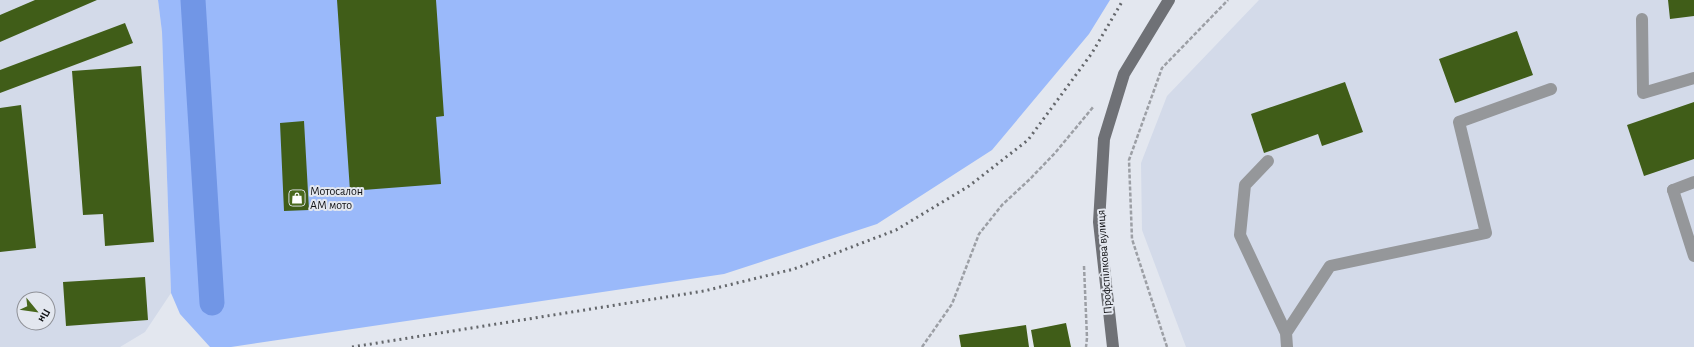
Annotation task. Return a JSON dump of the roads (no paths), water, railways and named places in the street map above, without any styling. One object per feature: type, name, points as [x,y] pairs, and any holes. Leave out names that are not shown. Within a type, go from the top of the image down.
[{"type":"street","name":"Профспілкова вулиця","points":[[1112,347],[1099,222],[1104,139],[1124,74],[1169,0]]},
{"type":"street","points":[[1642,19],[1643,93],[1694,78]]},
{"type":"street","points":[[1286,333],[1330,266],[1486,233],[1459,122],[1551,89]]},
{"type":"street","points":[[1268,161],[1245,185],[1240,235],[1286,333],[1287,347]]},
{"type":"street","points":[[1694,182],[1673,190],[1694,256]]},
{"type":"waterway","points":[[193,0],[212,303]]},
{"type":"railway","points":[[352,347],[704,291],[794,269],[896,230],[969,186],[1028,140],[1092,53],[1123,0]]},
{"type":"place","name":"Мотосалон АМ мото","points":[[297,198]]}]
